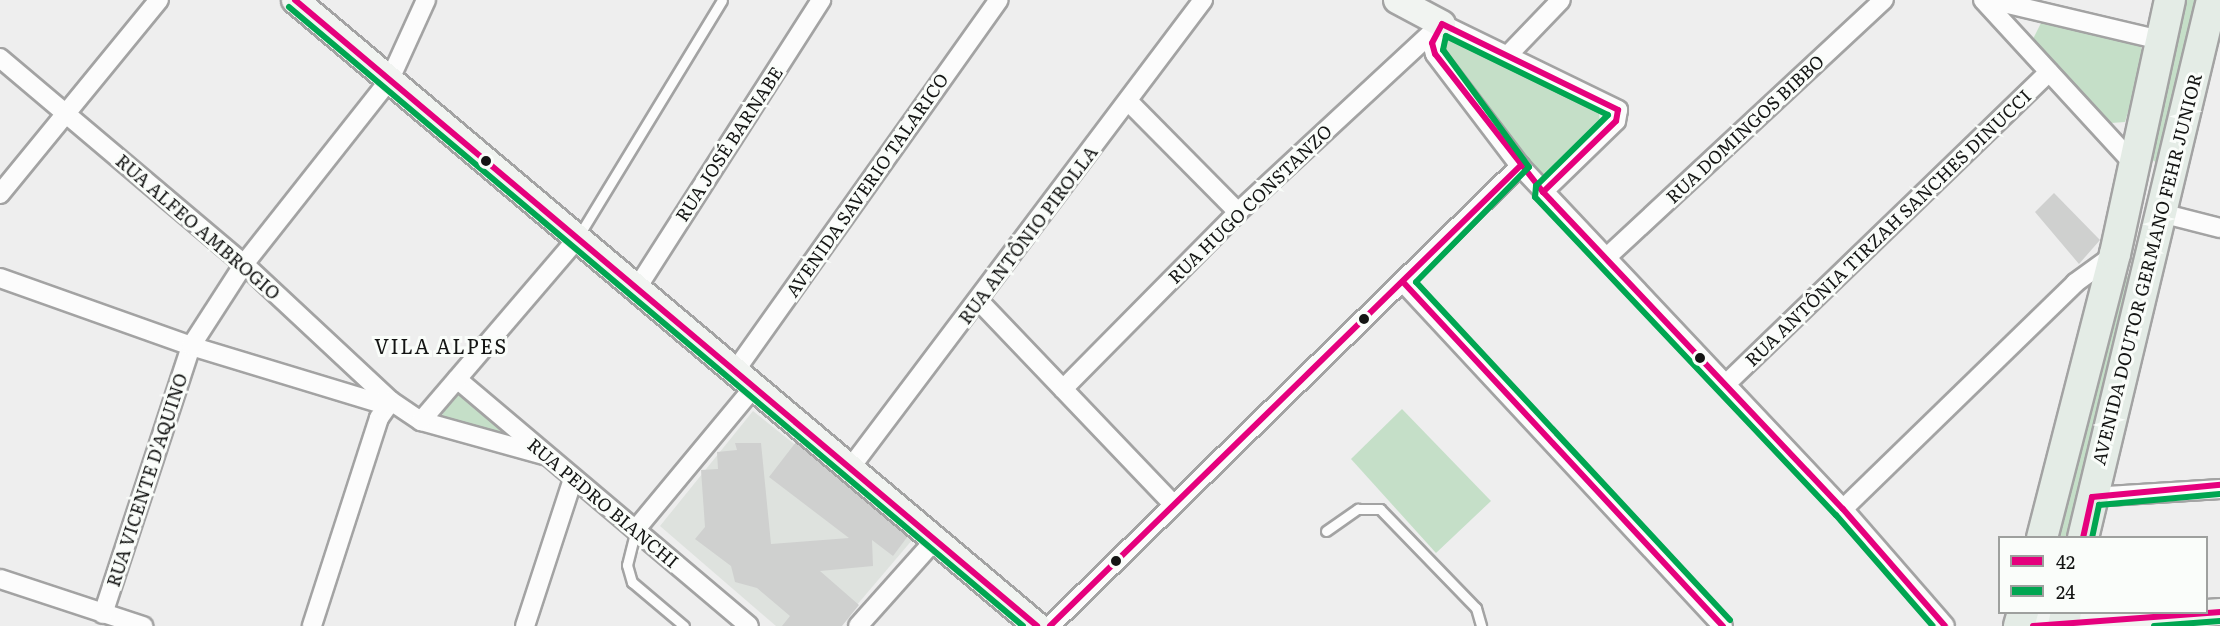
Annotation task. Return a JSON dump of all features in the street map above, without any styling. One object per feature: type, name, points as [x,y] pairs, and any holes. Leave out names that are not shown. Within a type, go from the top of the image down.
[{"type":"main road","points":[[295,0],[1037,626]]},
{"type":"main road","points":[[1397,0],[1442,24]]},
{"type":"main road","name":"AVENIDA DOUTOR GERMANO FEHR JUNIOR","points":[[2042,536],[2115,254],[2169,0]]},
{"type":"main road","name":"AVENIDA DOUTOR GERMANO FEHR JUNIOR","points":[[2083,536],[2212,0]]},
{"type":"main road","points":[[2133,163],[2164,199]]},
{"type":"main road","points":[[2115,254],[2148,260]]},
{"type":"main road","points":[[2033,626],[2064,620],[2181,614]]},
{"type":"street","points":[[0,194],[64,113],[159,0]]},
{"type":"street","points":[[191,346],[244,264],[390,79],[426,0]]},
{"type":"street","name":"RUA JOSÉ BARNABE","points":[[637,288],[821,0]]},
{"type":"street","name":"AVENIDA SAVERIO TALARICO","points":[[735,370],[999,0]]},
{"type":"street","name":"RUA ANTÔNIO PIROLLA","points":[[850,467],[979,301],[1203,0]]},
{"type":"street","points":[[1508,55],[1560,0]]},
{"type":"street","name":"RUA DOMINGOS BIBBO","points":[[1607,257],[1884,0]]},
{"type":"street","points":[[1983,0],[2133,163]]},
{"type":"street","points":[[1991,0],[2160,40]]},
{"type":"street","points":[[1543,192],[1616,122],[1618,110],[1442,24],[1432,43],[1435,54],[1520,166],[1543,192],[1844,509],[1945,626]]},
{"type":"street","name":"RUA HUGO CONSTANZO","points":[[1063,389],[1239,212],[1442,24]]},
{"type":"street","name":"RUA ALFEO AMBROGIO","points":[[0,58],[244,264],[391,401],[421,421],[544,455]]},
{"type":"street","name":"RUA ANTÔNIA TIRZAH SANCHES DINUCCI","points":[[1726,384],[2049,72]]},
{"type":"street","points":[[1128,101],[1239,212]]},
{"type":"street","points":[[1050,626],[1172,503],[1403,282],[1520,166]]},
{"type":"street","points":[[2164,199],[2220,228]]},
{"type":"street","points":[[421,421],[578,237]]},
{"type":"street","points":[[1844,509],[2075,283],[2115,254]]},
{"type":"street","points":[[1,280],[191,346],[379,403],[391,401]]},
{"type":"street","points":[[1403,282],[1723,626]]},
{"type":"street","points":[[979,301],[1172,503]]},
{"type":"street","name":"RUA VICENTE D'AQUINO","points":[[103,614],[191,346]]},
{"type":"street","name":"RUA PEDRO BIANCHI","points":[[457,379],[544,455],[636,529],[741,623]]},
{"type":"street","points":[[636,529],[754,387]]},
{"type":"street","points":[[312,626],[379,418],[391,401]]},
{"type":"street","points":[[525,626],[573,479]]},
{"type":"street","points":[[2092,497],[2220,488]]},
{"type":"street","points":[[858,626],[935,540]]},
{"type":"street","points":[[0,579],[143,626]]},
{"type":"lane","points":[[578,237],[722,0]]},
{"type":"lane","points":[[1326,531],[1358,509],[1380,509],[1476,608],[1481,626]]},
{"type":"lane","points":[[636,529],[627,565],[632,582],[684,626]]},
{"type":"shaded area","points":[[753,411],[913,539],[839,626],[776,626],[660,526]]},
{"type":"green space","points":[[2180,0],[2197,0],[2156,162],[2148,158]]},
{"type":"green space","points":[[2042,21],[2140,43],[2144,58],[2125,122],[2111,123],[2032,41]]},
{"type":"green space","points":[[1446,37],[1599,109],[1600,129],[1547,179],[1538,176],[1442,47]]},
{"type":"green space","points":[[2125,275],[2131,278],[2070,536],[2053,536]]},
{"type":"green space","points":[[455,392],[462,393],[506,435],[441,417]]},
{"type":"green space","points":[[1402,409],[1491,501],[1436,553],[1351,459]]},
{"type":"building","points":[[2054,193],[2100,240],[2079,264],[2035,212]]},
{"type":"building","points":[[796,442],[908,536],[893,556],[872,540],[873,566],[820,571],[859,605],[842,626],[782,626],[790,616],[757,588],[735,582],[731,566],[695,539],[705,527],[701,470],[718,469],[717,452],[737,450],[735,443],[761,443],[771,544],[849,538],[769,477]]},
{"type":"transit line","name":"42","points":[[295,0],[1037,626]]},
{"type":"transit line","name":"24","points":[[289,7],[1023,626]]},
{"type":"transit line","name":"42","points":[[1442,24],[1618,110],[1616,121],[1543,192],[1435,54],[1432,43],[1442,24]]},
{"type":"transit line","name":"24","points":[[1730,620],[1416,282],[1529,167],[1443,50],[1446,36],[1608,115],[1536,186],[1535,197],[1836,515],[1933,626]]},
{"type":"transit line","name":"42","points":[[1050,626],[1520,166]]},
{"type":"transit line","name":"42","points":[[1543,192],[1843,509],[1945,626]]},
{"type":"transit line","name":"42","points":[[1403,282],[1723,626]]},
{"type":"transit line","name":"42","points":[[2083,536],[2092,497],[2220,485]]},
{"type":"transit line","name":"24","points":[[2092,536],[2099,505],[2220,494]]},
{"type":"transit line","name":"42","points":[[2208,613],[2220,612]]},
{"type":"transit line","name":"42","points":[[2033,626],[2193,614]]},
{"type":"transit line","name":"24","points":[[2154,626],[2220,621]]},
{"type":"district","name":"VILA ALPES","points":[[441,345]]}]
